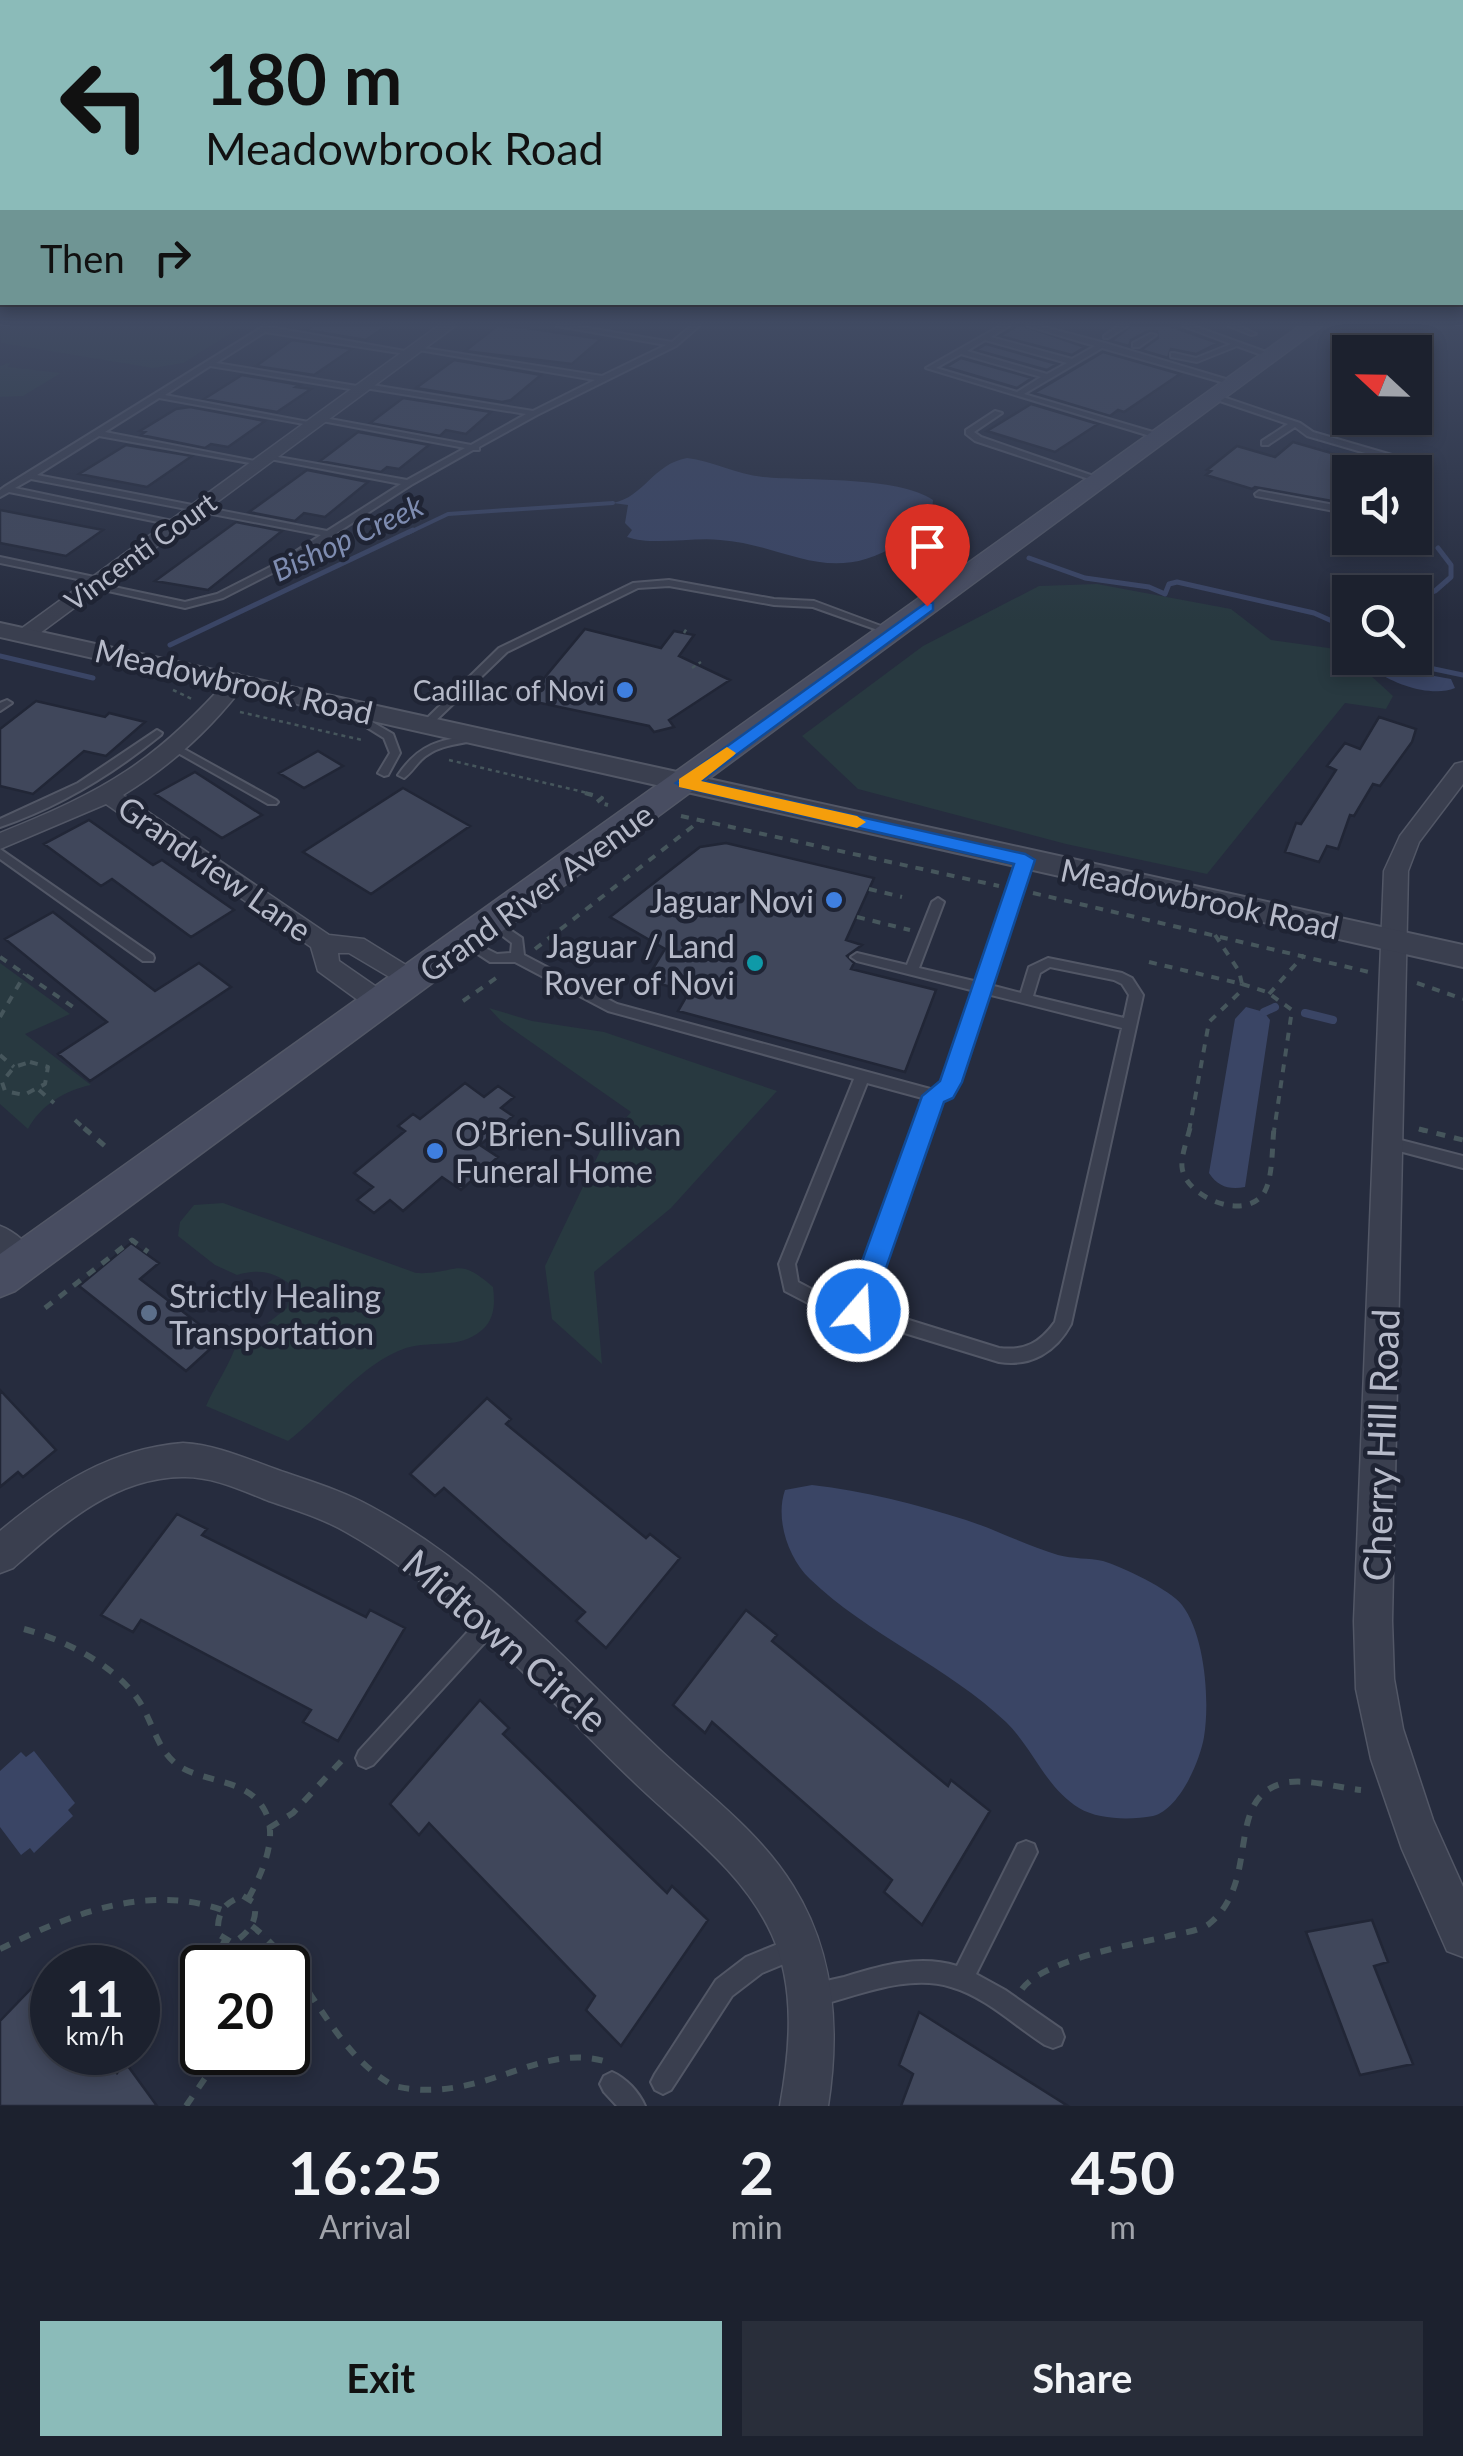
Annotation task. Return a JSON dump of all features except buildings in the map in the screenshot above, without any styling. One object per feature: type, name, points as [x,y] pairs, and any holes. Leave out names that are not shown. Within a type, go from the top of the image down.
[{"type":"main road","name":"Grand River Avenue","points":[[8,1259],[413,982],[1178,424]]},
{"type":"street","name":"Vincenti Court","points":[[12,633],[96,583],[314,424]]},
{"type":"street","name":"Meadowbrook Road","points":[[12,633],[238,680],[480,738],[1463,956]]},
{"type":"street","points":[[0,842],[108,794],[166,740],[215,706],[238,680]]},
{"type":"street","name":"Cherry Hill Road","points":[[1463,769],[1451,805],[1400,856],[1396,871],[1393,939],[1404,1136],[1373,1621],[1377,1699],[1405,1796],[1434,1876],[1463,1935]]},
{"type":"street","name":"Grandview Lane","points":[[108,794],[323,942],[355,946],[413,982]]},
{"type":"street","name":"Grandview Lane","points":[[323,942],[326,965],[382,1004]]},
{"type":"street","name":"Midtown Circle","points":[[0,1554],[89,1485],[119,1470],[149,1462],[186,1460],[219,1466],[364,1522],[413,1554],[491,1620],[738,1854],[778,1901],[798,1946],[812,1996],[814,2033],[804,2106]]},
{"type":"lane","points":[[4,492],[112,424]]},
{"type":"lane","points":[[337,424],[476,448]]},
{"type":"lane","points":[[0,560],[185,605],[202,603],[282,564],[408,483],[515,424]]},
{"type":"lane","points":[[980,424],[969,432],[978,439],[1101,480]]},
{"type":"lane","points":[[1118,424],[1160,437]]},
{"type":"lane","points":[[1265,443],[1294,424]]},
{"type":"lane","points":[[1294,424],[1310,434],[1382,455]]},
{"type":"lane","points":[[98,433],[408,483]]},
{"type":"lane","points":[[30,476],[328,534]]},
{"type":"lane","points":[[4,492],[178,523]]},
{"type":"lane","points":[[1258,494],[1332,508]]},
{"type":"lane","points":[[426,725],[503,650],[636,585],[668,583],[774,602],[814,604],[892,632]]},
{"type":"lane","points":[[334,704],[378,726],[389,736],[395,752],[384,773]]},
{"type":"lane","points":[[404,775],[430,746],[480,738]]},
{"type":"lane","points":[[0,824],[56,801],[166,740],[272,802]]},
{"type":"lane","points":[[0,824],[25,832]]},
{"type":"lane","points":[[0,853],[148,958]]},
{"type":"lane","points":[[480,933],[495,959],[517,957],[613,1008],[934,1096],[945,1092],[951,1082],[1025,860]]},
{"type":"lane","points":[[912,970],[938,902]]},
{"type":"lane","points":[[480,933],[518,941],[517,957]]},
{"type":"lane","points":[[857,957],[1131,1025]]},
{"type":"lane","points":[[862,1077],[787,1264],[791,1286],[858,1311],[1012,1357],[1047,1346],[1063,1324],[1136,995],[1127,981],[1117,976],[1048,962],[1034,970],[1026,998]]},
{"type":"lane","points":[[858,1311],[934,1096]]},
{"type":"lane","points":[[1404,1136],[1463,1162]]},
{"type":"lane","points":[[361,1756],[491,1620]]},
{"type":"lane","points":[[962,1980],[1026,1852]]},
{"type":"lane","points":[[663,2082],[724,1988],[737,1975],[798,1946]]},
{"type":"lane","points":[[812,1996],[921,1972],[962,1980],[1053,2038]]},
{"type":"lane","points":[[612,2074],[633,2106]]},
{"type":"path","points":[[692,668],[702,662]]},
{"type":"path","points":[[162,683],[186,697],[215,706],[394,747]]},
{"type":"path","points":[[420,754],[599,796],[602,798],[597,802],[609,805]]},
{"type":"path","points":[[680,816],[998,886]]},
{"type":"path","points":[[534,949],[701,820]]},
{"type":"path","points":[[869,890],[902,897]]},
{"type":"path","points":[[1031,893],[1367,972]]},
{"type":"path","points":[[856,917],[912,930]]},
{"type":"path","points":[[1149,962],[1243,985],[1290,1005],[1292,1016],[1286,1035],[1267,1181],[1259,1200],[1244,1206],[1231,1205],[1193,1190],[1182,1169],[1209,1022],[1221,1004],[1240,992],[1243,985],[1234,962],[1214,934]]},
{"type":"path","points":[[1268,994],[1304,955]]},
{"type":"path","points":[[0,957],[78,1011]]},
{"type":"path","points":[[463,1001],[507,970]]},
{"type":"path","points":[[0,1017],[25,973]]},
{"type":"path","points":[[1415,982],[1463,1000]]},
{"type":"path","points":[[0,1055],[14,1067]]},
{"type":"path","points":[[30,1062],[48,1067],[49,1078],[39,1089],[17,1096],[5,1092],[4,1077],[14,1067],[30,1062]]},
{"type":"path","points":[[39,1089],[54,1103]]},
{"type":"path","points":[[74,1120],[106,1147]]},
{"type":"path","points":[[1404,1136],[1463,1140]]},
{"type":"path","points":[[45,1308],[132,1240],[148,1252]]},
{"type":"path","points":[[24,1629],[40,1632],[118,1676],[137,1698],[169,1758],[184,1769],[245,1789],[264,1809],[268,1828],[262,1870],[248,1899]]},
{"type":"path","points":[[268,1828],[293,1813],[346,1756],[361,1756]]},
{"type":"path","points":[[1022,1988],[1031,1978],[1114,1948],[1206,1928],[1226,1906],[1239,1880],[1254,1799],[1270,1789],[1287,1782],[1360,1790]]},
{"type":"path","points":[[243,1896],[254,1904],[257,1918],[233,1943],[218,1934],[222,1910],[226,1902],[243,1896]]},
{"type":"path","points":[[0,1949],[48,1925],[138,1899],[211,1904],[222,1910]]},
{"type":"path","points":[[252,1926],[272,1945]]},
{"type":"path","points":[[222,1945],[226,1938]]},
{"type":"path","points":[[310,1991],[354,2059],[396,2087],[465,2098]]},
{"type":"path","points":[[518,2080],[564,2058],[601,2059],[612,2074]]},
{"type":"path","points":[[186,2106],[207,2075]]},
{"type":"shaded area","points":[[1097,584],[1231,609],[1271,640],[1332,648],[1332,675],[1370,675],[1393,696],[1386,709],[1345,703],[1207,874],[1066,844],[858,789],[802,736],[923,646],[1039,586]]},
{"type":"shaded area","points":[[0,963],[70,1014],[25,1034],[91,1085],[54,1100],[28,1129],[0,1104]]},
{"type":"shaded area","points":[[489,1008],[532,1021],[604,1032],[777,1091],[671,1208],[594,1272],[602,1364],[552,1319],[545,1266],[603,1145],[631,1112],[501,1021]]},
{"type":"shaded area","points":[[223,1203],[416,1273],[456,1268],[471,1271],[493,1287],[492,1316],[482,1330],[464,1340],[406,1348],[390,1355],[359,1377],[288,1441],[206,1406],[238,1339],[287,1308],[291,1285],[265,1272],[237,1275],[215,1265],[178,1236],[180,1222],[194,1205]]},
{"type":"water","points":[[687,458],[763,477],[898,487],[933,500],[932,512],[938,517],[935,524],[905,527],[896,534],[900,543],[852,562],[809,560],[720,540],[648,541],[627,537],[632,530],[625,523],[628,505],[613,503],[633,494],[665,467]]},
{"type":"water","points":[[1383,675],[1429,675],[1451,679],[1455,688],[1426,691]]},
{"type":"water","points":[[1246,1007],[1264,1012],[1270,1020],[1245,1187],[1234,1188],[1220,1184],[1209,1173],[1235,1019]]},
{"type":"water","points":[[812,1485],[909,1503],[1058,1555],[1103,1561],[1168,1592],[1190,1618],[1204,1669],[1204,1737],[1180,1795],[1162,1812],[1135,1818],[1087,1812],[1067,1799],[1015,1732],[983,1702],[832,1599],[802,1570],[786,1538],[782,1501],[785,1490]]},
{"type":"water","points":[[34,1751],[75,1803],[68,1810],[73,1816],[34,1853],[30,1848],[21,1855],[0,1827],[0,1771],[21,1752],[26,1757]]},
{"type":"waterway","name":"Bishop Creek","points":[[408,533],[448,514],[613,503]]},
{"type":"waterway","name":"Bishop Creek","points":[[935,524],[942,527]]},
{"type":"waterway","name":"Bishop Creek","points":[[170,645],[413,530]]},
{"type":"waterway","points":[[1432,592],[1451,577],[1451,565],[1438,548]]},
{"type":"waterway","name":"Bishop Creek","points":[[1029,558],[1085,578],[1149,587],[1165,594],[1169,584],[1177,582],[1314,613],[1332,621]]},
{"type":"waterway","name":"Bishop Creek","points":[[0,656],[93,678]]},
{"type":"waterway","name":"Bishop Creek","points":[[1432,668],[1463,675]]},
{"type":"waterway","points":[[1264,1012],[1275,1007]]},
{"type":"waterway","points":[[1305,1013],[1333,1020]]},
{"type":"slow traffic","points":[[727,753],[686,783],[857,822]]},
{"type":"place","name":"Cadillac of Novi","points":[[625,690]]},
{"type":"place","name":"Jaguar Novi","points":[[834,900]]},
{"type":"place","name":"Jaguar / Land Rover of Novi","points":[[755,963]]},
{"type":"place","name":"O’Brien-Sullivan Funeral Home","points":[[435,1151]]},
{"type":"place","name":"Strictly Healing Transportation","points":[[149,1313]]},
{"type":"route","points":[[858,1311],[934,1096],[945,1092],[951,1082],[1025,860],[686,783],[927,606]]}]
